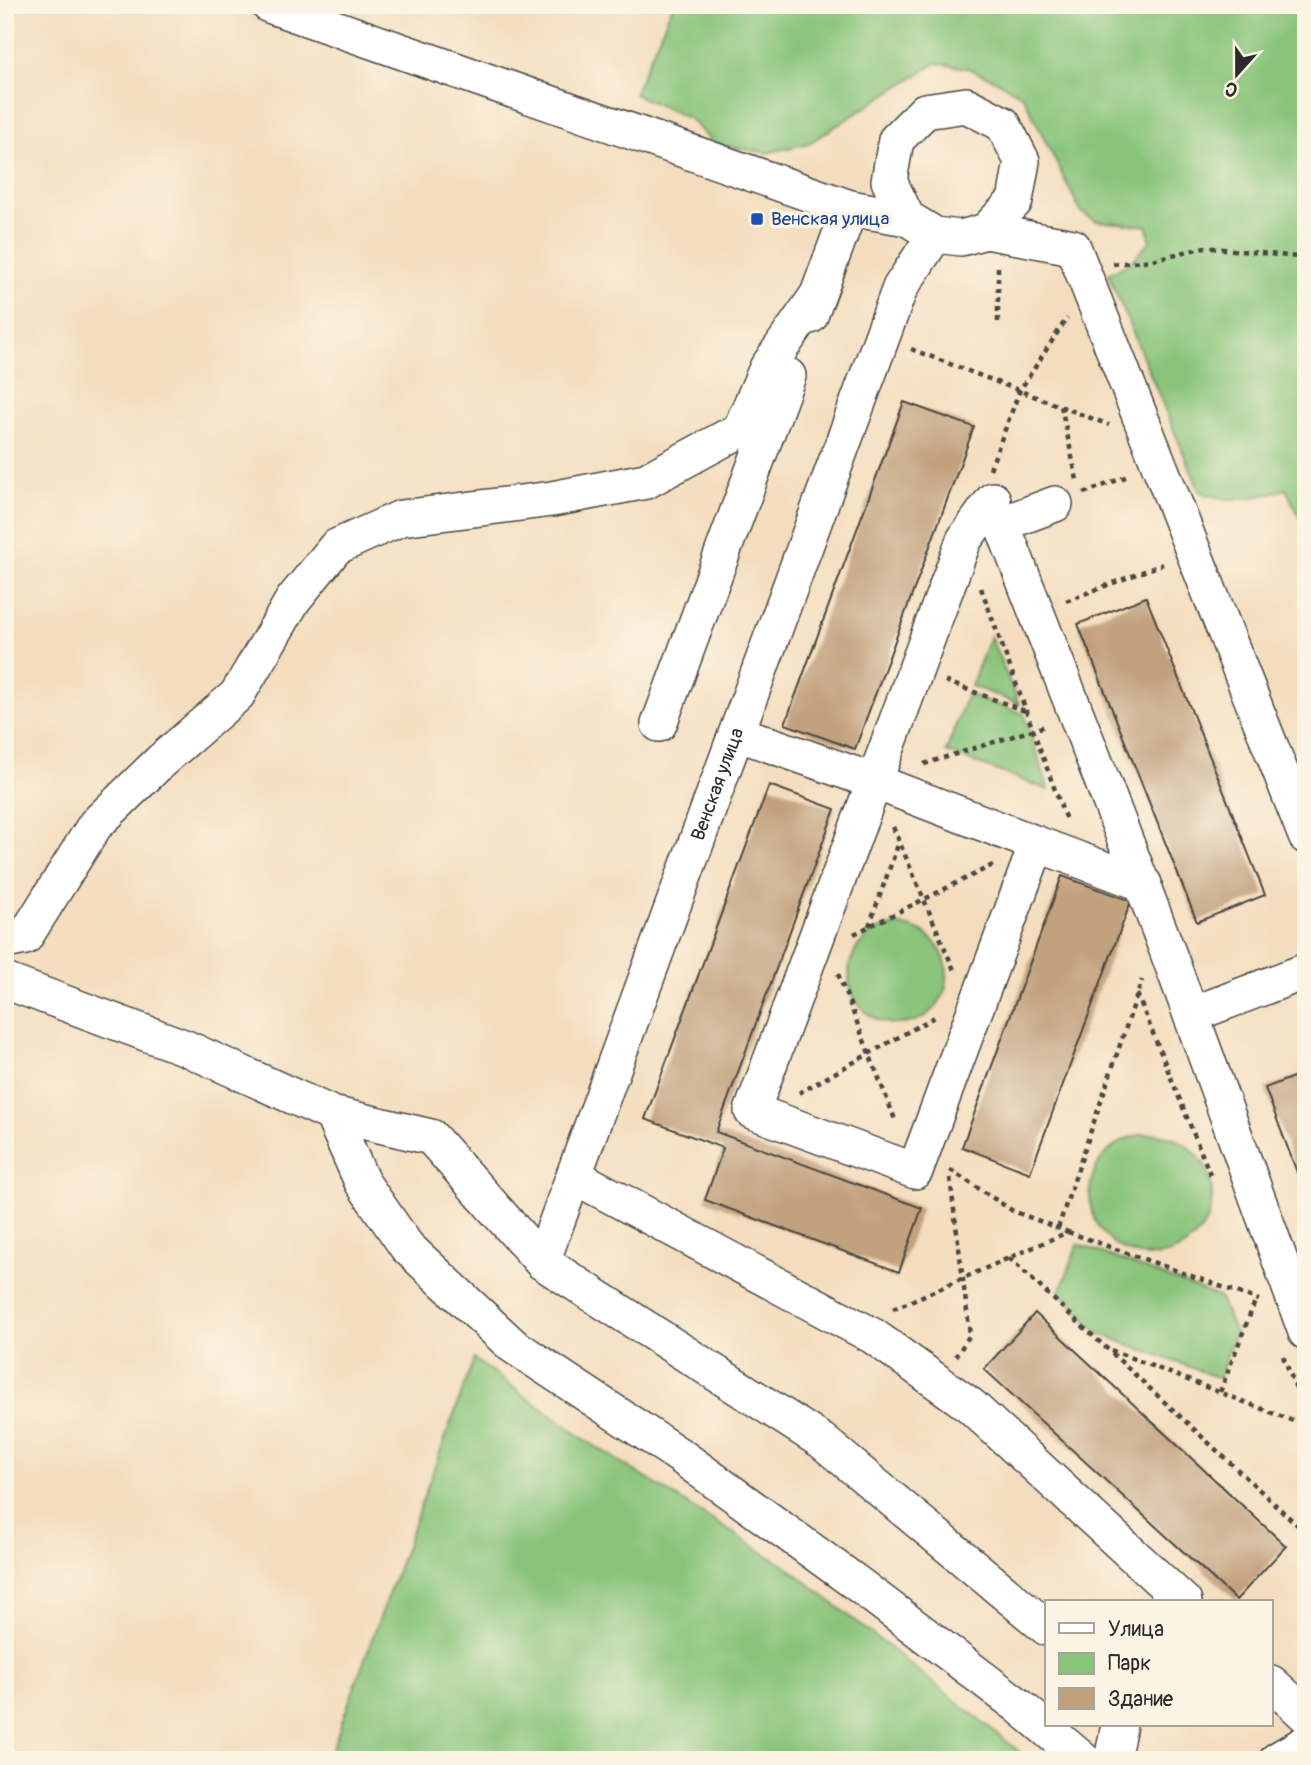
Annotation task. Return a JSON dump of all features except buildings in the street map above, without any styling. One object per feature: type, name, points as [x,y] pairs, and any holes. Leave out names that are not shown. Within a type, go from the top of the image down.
[{"type":"street","points":[[269,5],[850,208],[992,244],[1073,247],[1306,836]]},
{"type":"street","points":[[921,227],[889,181],[896,140],[925,111],[966,105],[1003,124],[1021,161],[1015,201],[992,244]]},
{"type":"street","points":[[659,724],[850,208]]},
{"type":"street","name":"Венская улица","points":[[542,1262],[921,227]]},
{"type":"street","points":[[5,941],[25,937],[95,825],[162,760],[237,695],[293,600],[336,547],[401,518],[552,499],[646,481],[740,430],[767,368],[817,296]]},
{"type":"street","points":[[1002,524],[1068,499]]},
{"type":"street","points":[[1037,844],[970,1007],[929,1163],[752,1111],[818,952],[873,780],[964,540],[993,500],[1144,884],[1304,1327]]},
{"type":"street","points":[[737,733],[873,780],[1144,884]]},
{"type":"street","points":[[1191,1014],[1306,971]]},
{"type":"street","points":[[5,981],[186,1048],[332,1114],[431,1138],[542,1262],[822,1441],[1045,1626]]},
{"type":"street","points":[[332,1114],[362,1182],[407,1247],[512,1345],[682,1457],[855,1582],[1019,1706],[1083,1760]]},
{"type":"street","points":[[574,1175],[884,1344],[971,1406],[1182,1600]]},
{"type":"street","points":[[1272,1684],[1306,1715]]},
{"type":"street","points":[[1112,1760],[1119,1726]]},
{"type":"street","points":[[1277,1760],[1306,1743]]},
{"type":"path","points":[[992,244],[998,323]]},
{"type":"path","points":[[987,478],[1020,390],[1085,276],[1205,247],[1306,258]]},
{"type":"path","points":[[903,346],[1061,406],[1154,452]]},
{"type":"path","points":[[1061,406],[1068,499],[1154,452]]},
{"type":"path","points":[[964,540],[1081,860]]},
{"type":"path","points":[[1059,603],[1170,561]]},
{"type":"path","points":[[915,670],[1027,712]]},
{"type":"path","points":[[922,765],[1076,716]]},
{"type":"path","points":[[762,1114],[869,1054],[970,1007],[873,780]]},
{"type":"path","points":[[868,927],[900,842]]},
{"type":"path","points":[[950,1366],[970,1335],[963,1279],[929,1163],[869,1054],[818,952],[1037,844]]},
{"type":"path","points":[[1058,1228],[1160,928]]},
{"type":"path","points":[[929,1163],[1013,1211],[1256,1299],[1304,1327]]},
{"type":"path","points":[[882,1314],[1068,1232]]},
{"type":"path","points":[[1009,1258],[1306,1532]]},
{"type":"path","points":[[1220,1392],[1256,1299]]},
{"type":"path","points":[[1106,1348],[1306,1426]]},
{"type":"green space","points":[[673,5],[1306,5],[1306,530],[1286,489],[1234,499],[1200,492],[1108,274],[1132,261],[1150,241],[1148,226],[1096,221],[1081,212],[1023,96],[967,68],[936,63],[809,143],[767,153],[714,144],[690,119],[634,94]]},
{"type":"green space","points":[[990,636],[1019,704],[971,686]]},
{"type":"green space","points":[[967,694],[1024,714],[1049,790],[946,752]]},
{"type":"green space","points":[[898,926],[917,930],[932,941],[943,956],[947,975],[943,994],[932,1009],[917,1020],[898,1024],[879,1020],[864,1009],[853,994],[849,975],[853,956],[864,941],[879,930]]},
{"type":"green space","points":[[1151,1134],[1174,1139],[1194,1152],[1207,1172],[1212,1195],[1207,1218],[1194,1238],[1174,1251],[1151,1256],[1128,1251],[1108,1238],[1095,1218],[1090,1195],[1095,1172],[1108,1152],[1128,1139]]},
{"type":"green space","points":[[1078,1244],[1219,1297],[1235,1333],[1219,1378],[1098,1333],[1060,1292]]},
{"type":"green space","points":[[474,1359],[587,1441],[790,1569],[1030,1760],[328,1760]]},
{"type":"place","name":"Венская улица","points":[[757,219]]}]
